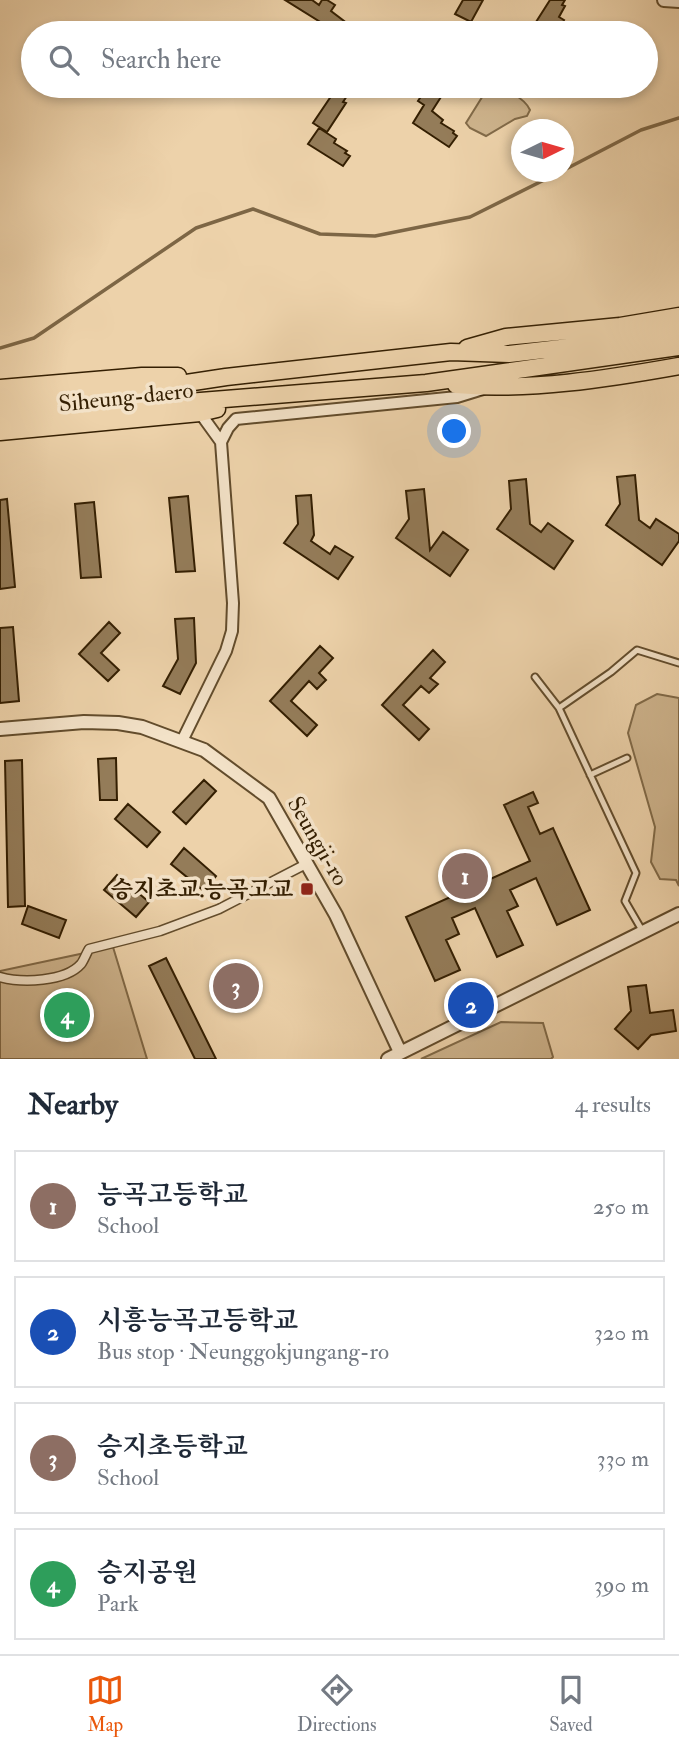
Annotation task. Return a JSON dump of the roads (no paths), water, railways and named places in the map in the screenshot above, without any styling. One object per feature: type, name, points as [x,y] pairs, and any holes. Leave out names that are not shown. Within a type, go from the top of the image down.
[{"type":"main road","name":"Siheung-daero","points":[[451,352],[506,337],[620,326],[679,316]]},
{"type":"main road","name":"Siheung-daero","points":[[0,403],[134,391],[226,377],[451,352],[509,354],[679,331]]},
{"type":"main road","name":"Siheung-daero","points":[[0,418],[426,383],[679,347]]},
{"type":"main road","name":"Siheung-daero","points":[[426,383],[489,388],[622,376],[679,366]]},
{"type":"main road","name":"Siheung-daero","points":[[0,388],[142,376],[226,377]]},
{"type":"main road","name":"Siheung-daero","points":[[0,432],[200,413],[255,399]]},
{"type":"street","points":[[664,0],[679,1]]},
{"type":"street","points":[[182,741],[226,651],[232,631],[233,603],[221,442],[228,428],[236,419],[457,397],[489,388]]},
{"type":"street","points":[[200,413],[221,442]]},
{"type":"street","name":"Seungji-ro","points":[[0,729],[58,723],[118,723],[142,727],[204,750],[269,798],[336,915],[401,1052]]},
{"type":"street","points":[[0,978],[12,981],[52,979],[79,966],[89,949],[160,931],[219,909],[308,863]]},
{"type":"street","points":[[388,1059],[679,914]]},
{"type":"lane","points":[[559,708],[611,672],[637,650],[679,663]]},
{"type":"lane","points":[[535,677],[559,708],[636,873],[625,901],[643,932]]},
{"type":"lane","points":[[590,775],[627,758]]},
{"type":"waterway","points":[[574,165],[641,130],[679,118]]},
{"type":"waterway","points":[[0,348],[34,338],[196,228],[253,209],[320,234],[375,236],[470,217],[540,182]]},
{"type":"place","name":"능곡고등학교","points":[[465,876]]},
{"type":"place","name":"승지초교.능곡고교","points":[[307,889]]},
{"type":"place","name":"승지초등학교","points":[[236,986]]},
{"type":"place","name":"시흥능곡고등학교","points":[[471,1005]]},
{"type":"place","name":"승지공원","points":[[67,1015]]}]
